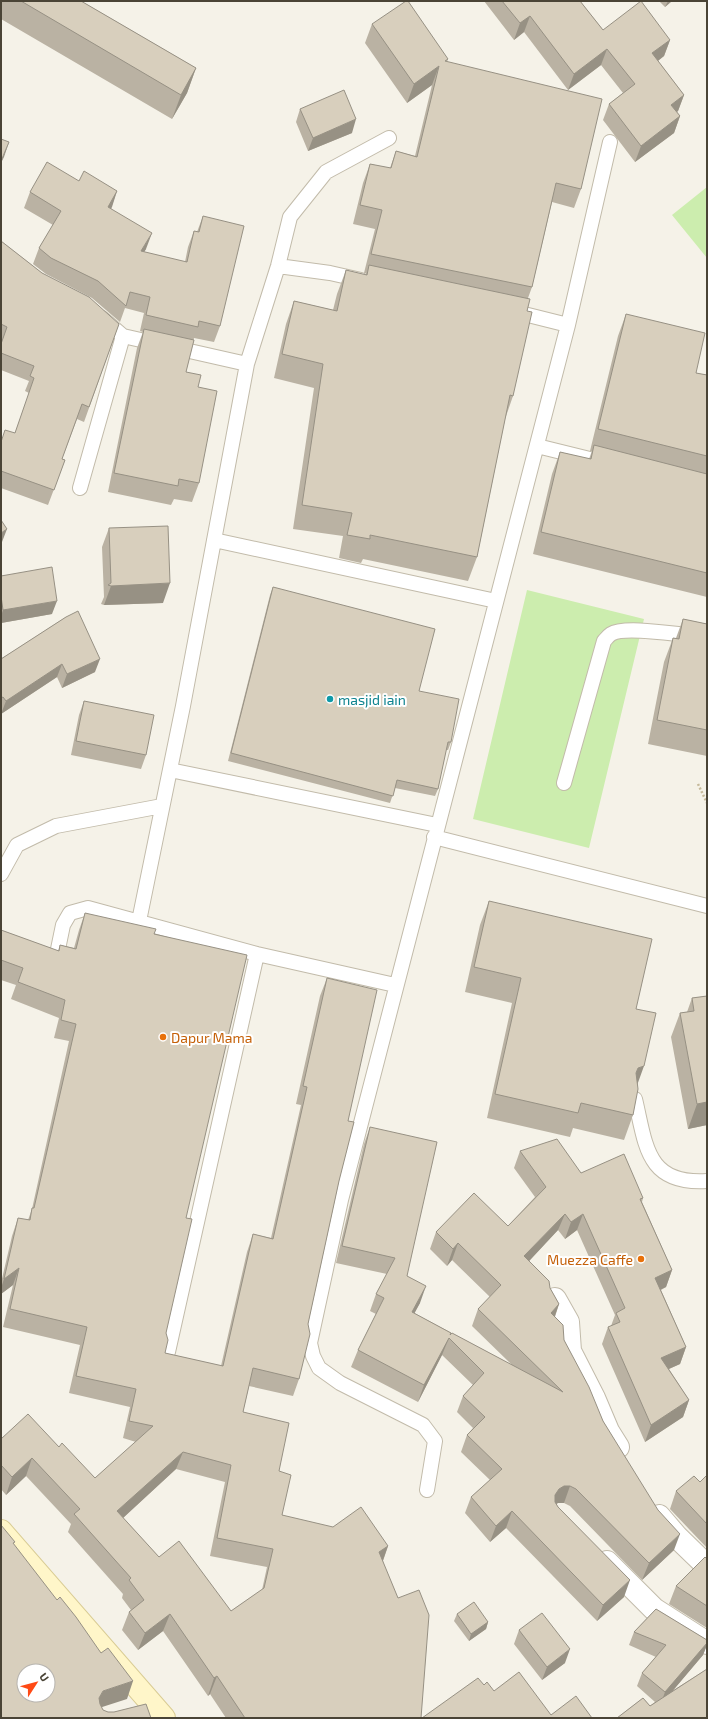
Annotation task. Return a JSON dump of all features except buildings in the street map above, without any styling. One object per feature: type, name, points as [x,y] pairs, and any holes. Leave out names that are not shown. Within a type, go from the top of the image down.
[{"type":"street","points":[[555,1299],[568,1322],[570,1351],[594,1398],[608,1431],[628,1463]]},
{"type":"street","points":[[650,1501],[662,1520],[707,1566]]},
{"type":"street","points":[[1,1531],[157,1711]]},
{"type":"street","points":[[593,1548],[654,1609],[707,1643]]},
{"type":"street","points":[[128,1711],[157,1711]]},
{"type":"lane","points":[[139,922],[170,770],[247,364],[278,266],[290,217],[326,172],[389,138]]},
{"type":"lane","points":[[427,1490],[435,1441],[431,1435],[423,1425],[340,1383],[319,1368],[312,1356],[310,1343],[341,1200],[395,985],[568,325],[610,142]]},
{"type":"lane","points":[[278,266],[330,273],[375,284]]},
{"type":"lane","points":[[498,308],[568,325]]},
{"type":"lane","points":[[94,310],[123,336],[247,364]]},
{"type":"lane","points":[[80,488],[123,336]]},
{"type":"lane","points":[[537,446],[619,466]]},
{"type":"lane","points":[[214,540],[496,601]]},
{"type":"lane","points":[[564,783],[604,641],[611,634],[627,630],[697,636],[707,635]]},
{"type":"lane","points":[[170,770],[436,831],[707,906]]},
{"type":"lane","points":[[1,874],[17,845],[56,826],[162,806]]},
{"type":"lane","points":[[58,954],[63,925],[70,913],[88,908],[257,954],[395,985]]},
{"type":"lane","points":[[168,1352],[257,954]]},
{"type":"lane","points":[[635,1099],[648,1152],[658,1166],[666,1174],[689,1182],[707,1180]]},
{"type":"path","points":[[698,784],[707,803]]},
{"type":"green space","points":[[707,187],[707,258],[672,215]]},
{"type":"green space","points":[[527,590],[644,619],[589,848],[473,819]]},
{"type":"place","name":"masjid iain","points":[[330,699]]},
{"type":"place","name":"Dapur Mama","points":[[163,1037]]},
{"type":"place","name":"Muezza Caffe","points":[[641,1259]]}]
